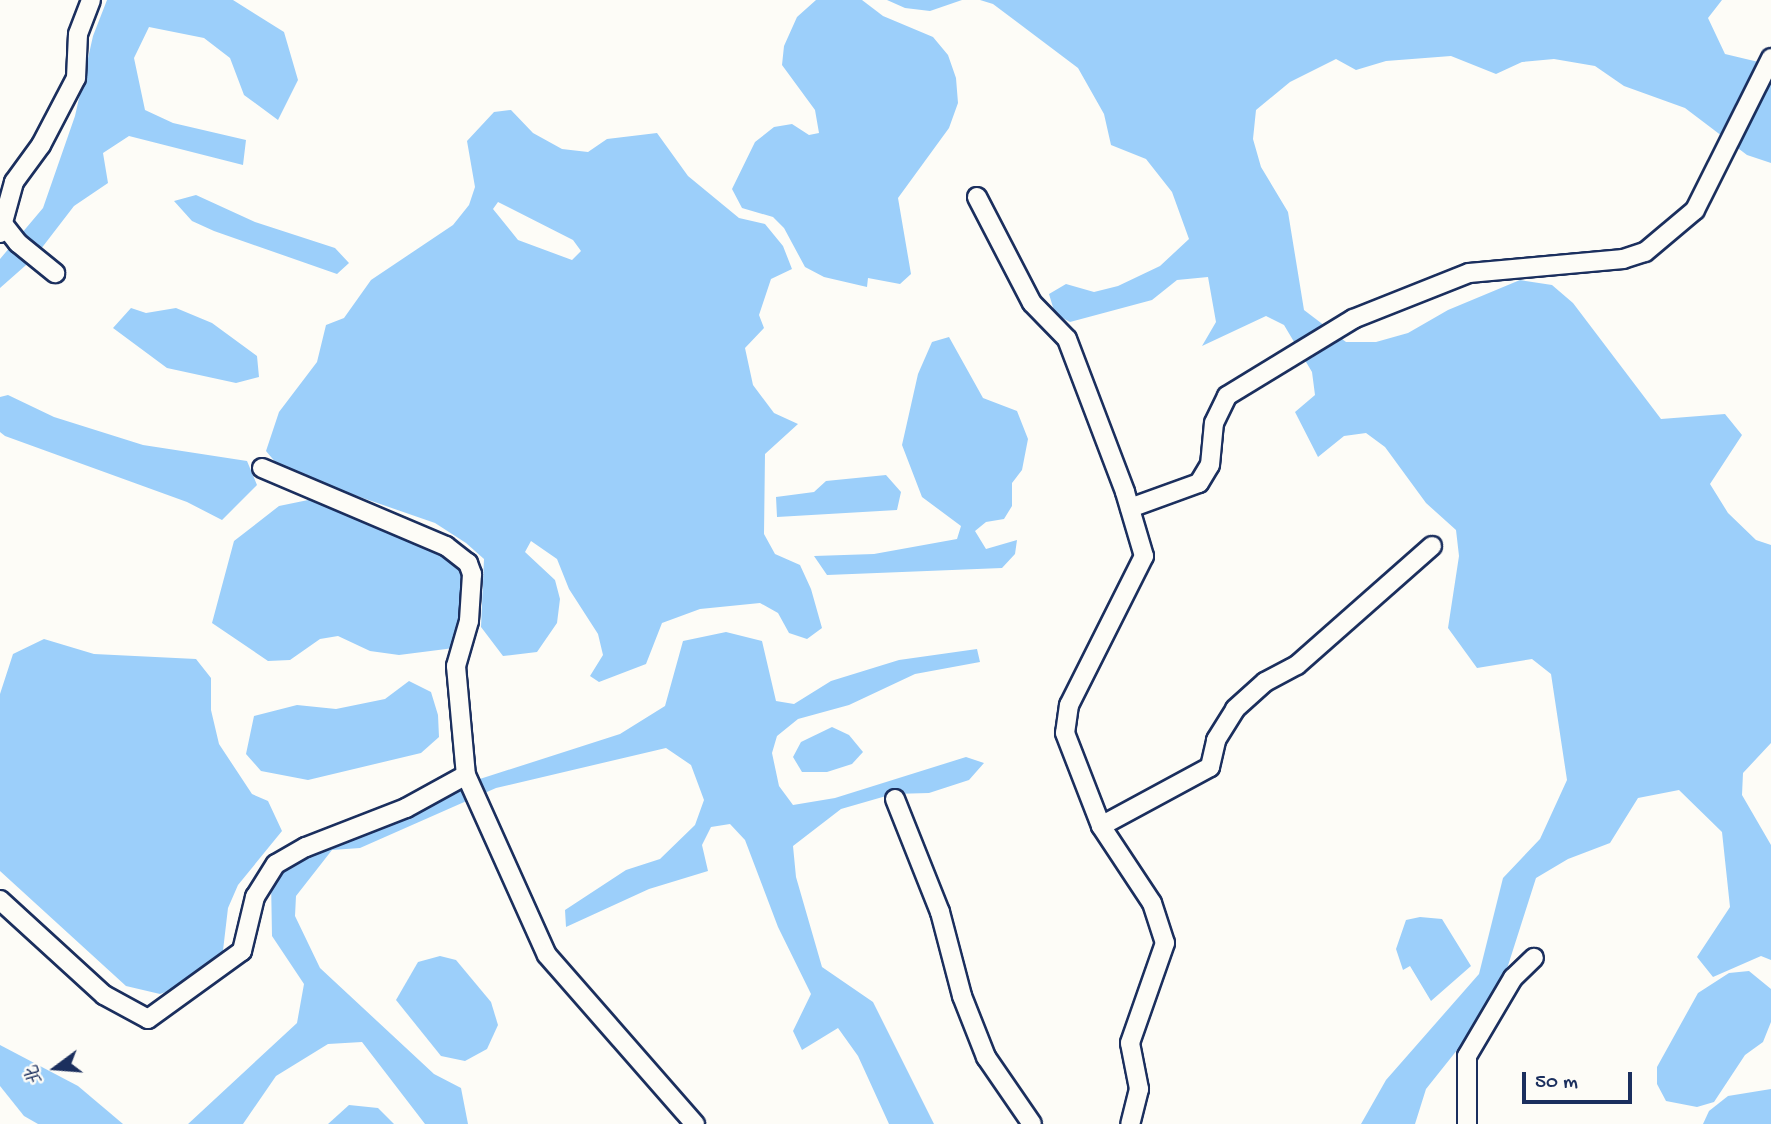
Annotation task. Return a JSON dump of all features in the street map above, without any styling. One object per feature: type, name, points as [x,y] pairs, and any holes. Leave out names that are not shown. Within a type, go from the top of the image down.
[{"type":"street","points":[[55,273],[1,226],[14,182],[41,145],[76,78],[78,34],[91,0]]},
{"type":"street","points":[[1130,508],[1199,484],[1210,465],[1214,423],[1227,396],[1278,362],[1353,319],[1469,273],[1623,259],[1645,252],[1695,210],[1706,183],[1771,58]]},
{"type":"street","points":[[977,197],[1032,303],[1067,339],[1130,508],[1144,556],[1069,705],[1065,733],[1101,826],[1152,903],[1165,943],[1130,1044],[1139,1088],[1130,1124]]},
{"type":"street","points":[[262,468],[446,546],[468,563],[472,595],[456,666],[466,775],[547,955],[695,1124]]},
{"type":"street","points":[[1101,826],[1210,768],[1216,740],[1235,709],[1265,682],[1297,666],[1432,547]]},
{"type":"street","points":[[0,900],[104,995],[149,1019],[242,951],[255,897],[276,864],[306,847],[405,807],[466,775]]},
{"type":"street","points":[[895,799],[940,912],[962,996],[986,1057],[1032,1124]]},
{"type":"street","points":[[1467,1124],[1467,1056],[1513,978],[1534,958]]},
{"type":"water","points":[[107,0],[233,0],[284,32],[298,80],[278,120],[244,95],[230,58],[204,38],[149,27],[134,58],[145,110],[173,123],[246,140],[243,165],[129,136],[103,153],[108,183],[74,206],[34,258],[0,288],[0,259],[43,208],[75,116],[93,36]]},
{"type":"water","points":[[816,0],[862,0],[883,16],[933,37],[948,55],[956,78],[958,103],[949,128],[898,198],[911,274],[900,284],[868,278],[867,287],[824,277],[805,267],[784,228],[773,217],[742,208],[732,189],[755,142],[774,127],[792,124],[809,135],[819,133],[815,110],[782,65],[784,46],[797,17]]},
{"type":"water","points":[[887,0],[962,0],[930,11],[905,8]]},
{"type":"water","points":[[980,0],[1722,0],[1708,18],[1725,54],[1771,65],[1771,163],[1747,155],[1685,108],[1624,86],[1595,66],[1554,59],[1522,62],[1496,74],[1451,56],[1386,61],[1356,70],[1336,59],[1290,82],[1256,110],[1253,139],[1261,167],[1288,212],[1304,310],[1346,342],[1376,342],[1408,333],[1448,310],[1520,280],[1552,285],[1573,303],[1661,419],[1725,414],[1742,435],[1710,484],[1728,513],[1756,540],[1771,545],[1771,743],[1743,773],[1742,795],[1771,845],[1771,960],[1761,956],[1713,977],[1697,957],[1730,907],[1722,832],[1679,790],[1638,798],[1610,843],[1568,859],[1536,878],[1497,1000],[1426,1089],[1415,1124],[1361,1124],[1386,1080],[1479,974],[1503,878],[1540,839],[1567,780],[1551,674],[1532,659],[1477,668],[1448,628],[1459,556],[1456,530],[1426,503],[1385,447],[1366,433],[1344,436],[1318,457],[1295,412],[1315,395],[1312,372],[1284,325],[1266,316],[1202,346],[1216,322],[1208,277],[1177,280],[1152,300],[1070,322],[1055,314],[1049,294],[1066,284],[1094,292],[1118,286],[1160,266],[1189,239],[1172,192],[1146,159],[1111,145],[1104,114],[1078,68],[993,4]]},
{"type":"water","points":[[511,110],[533,133],[562,149],[588,152],[607,139],[657,133],[688,176],[739,218],[765,224],[783,246],[792,269],[771,279],[759,315],[764,328],[745,348],[753,385],[774,413],[798,424],[765,454],[764,534],[775,554],[800,565],[811,589],[822,628],[807,639],[789,633],[778,613],[760,603],[700,609],[662,623],[646,664],[599,682],[590,676],[603,655],[598,634],[569,589],[557,559],[531,541],[525,552],[555,580],[560,599],[557,623],[537,652],[503,656],[481,627],[484,559],[466,543],[435,523],[282,470],[266,451],[279,412],[317,362],[326,325],[344,318],[371,280],[453,225],[469,205],[475,187],[467,141],[494,112]],"holes":[[[498,202],[573,240],[581,251],[572,260],[518,240],[493,209]]]},
{"type":"water","points":[[196,195],[255,222],[335,248],[349,263],[337,274],[214,231],[192,221],[174,201]]},
{"type":"water","points":[[131,308],[146,313],[176,308],[212,323],[257,356],[259,377],[236,383],[167,368],[113,328]]},
{"type":"water","points":[[949,337],[983,398],[1017,411],[1028,439],[1022,470],[1012,483],[1012,506],[1004,519],[986,522],[975,531],[986,549],[1017,540],[1015,554],[1002,568],[827,575],[814,556],[874,554],[957,539],[961,526],[922,497],[902,445],[918,374],[932,342]]},
{"type":"water","points":[[8,395],[54,417],[143,445],[247,461],[257,485],[222,520],[187,502],[5,436],[0,432],[0,397]]},
{"type":"water","points":[[886,475],[901,492],[897,510],[777,517],[776,497],[814,492],[826,481]]},
{"type":"water","points":[[313,499],[456,547],[471,563],[465,620],[454,648],[399,655],[370,651],[338,636],[320,639],[290,660],[268,661],[212,623],[234,541],[279,506]]},
{"type":"water","points":[[726,632],[762,641],[776,701],[794,704],[831,681],[899,660],[977,649],[980,662],[915,674],[849,705],[798,719],[777,736],[772,753],[779,786],[793,805],[835,798],[966,757],[984,763],[969,780],[929,793],[893,794],[841,809],[793,846],[796,877],[822,967],[873,1002],[934,1124],[889,1124],[858,1056],[838,1028],[802,1050],[793,1031],[811,994],[778,927],[745,840],[730,824],[711,827],[702,845],[708,871],[649,889],[566,927],[565,910],[626,870],[660,859],[695,825],[704,800],[691,765],[666,748],[496,788],[360,848],[332,850],[296,896],[295,916],[320,968],[434,1074],[461,1088],[468,1124],[425,1124],[362,1042],[328,1044],[276,1076],[243,1124],[188,1124],[297,1023],[304,984],[272,936],[271,880],[320,843],[393,807],[620,734],[665,706],[683,641]]},
{"type":"water","points":[[44,639],[94,654],[196,659],[211,678],[211,710],[219,744],[252,794],[268,801],[282,831],[238,885],[228,908],[222,959],[202,979],[160,994],[126,986],[0,871],[0,694],[13,654]]},
{"type":"water","points":[[409,681],[431,692],[438,715],[439,737],[421,753],[308,780],[261,771],[246,754],[254,716],[297,705],[336,709],[385,699]]},
{"type":"water","points":[[832,727],[849,735],[863,752],[852,764],[827,772],[802,772],[793,757],[801,742]]},
{"type":"water","points":[[1420,917],[1442,919],[1471,966],[1431,1001],[1410,966],[1403,970],[1396,949],[1406,920]]},
{"type":"water","points":[[440,956],[456,960],[491,1002],[498,1025],[487,1049],[465,1061],[441,1056],[396,1000],[418,962]]},
{"type":"water","points":[[1749,971],[1771,989],[1771,1022],[1763,1042],[1745,1055],[1714,1102],[1697,1107],[1666,1101],[1657,1084],[1657,1067],[1698,993],[1729,973]]},
{"type":"water","points":[[0,1045],[78,1086],[123,1124],[38,1124],[24,1116],[0,1086]]},
{"type":"water","points":[[1771,1089],[1771,1124],[1703,1124],[1709,1111],[1728,1096]]},
{"type":"water","points":[[349,1105],[378,1108],[394,1124],[328,1124]]}]
